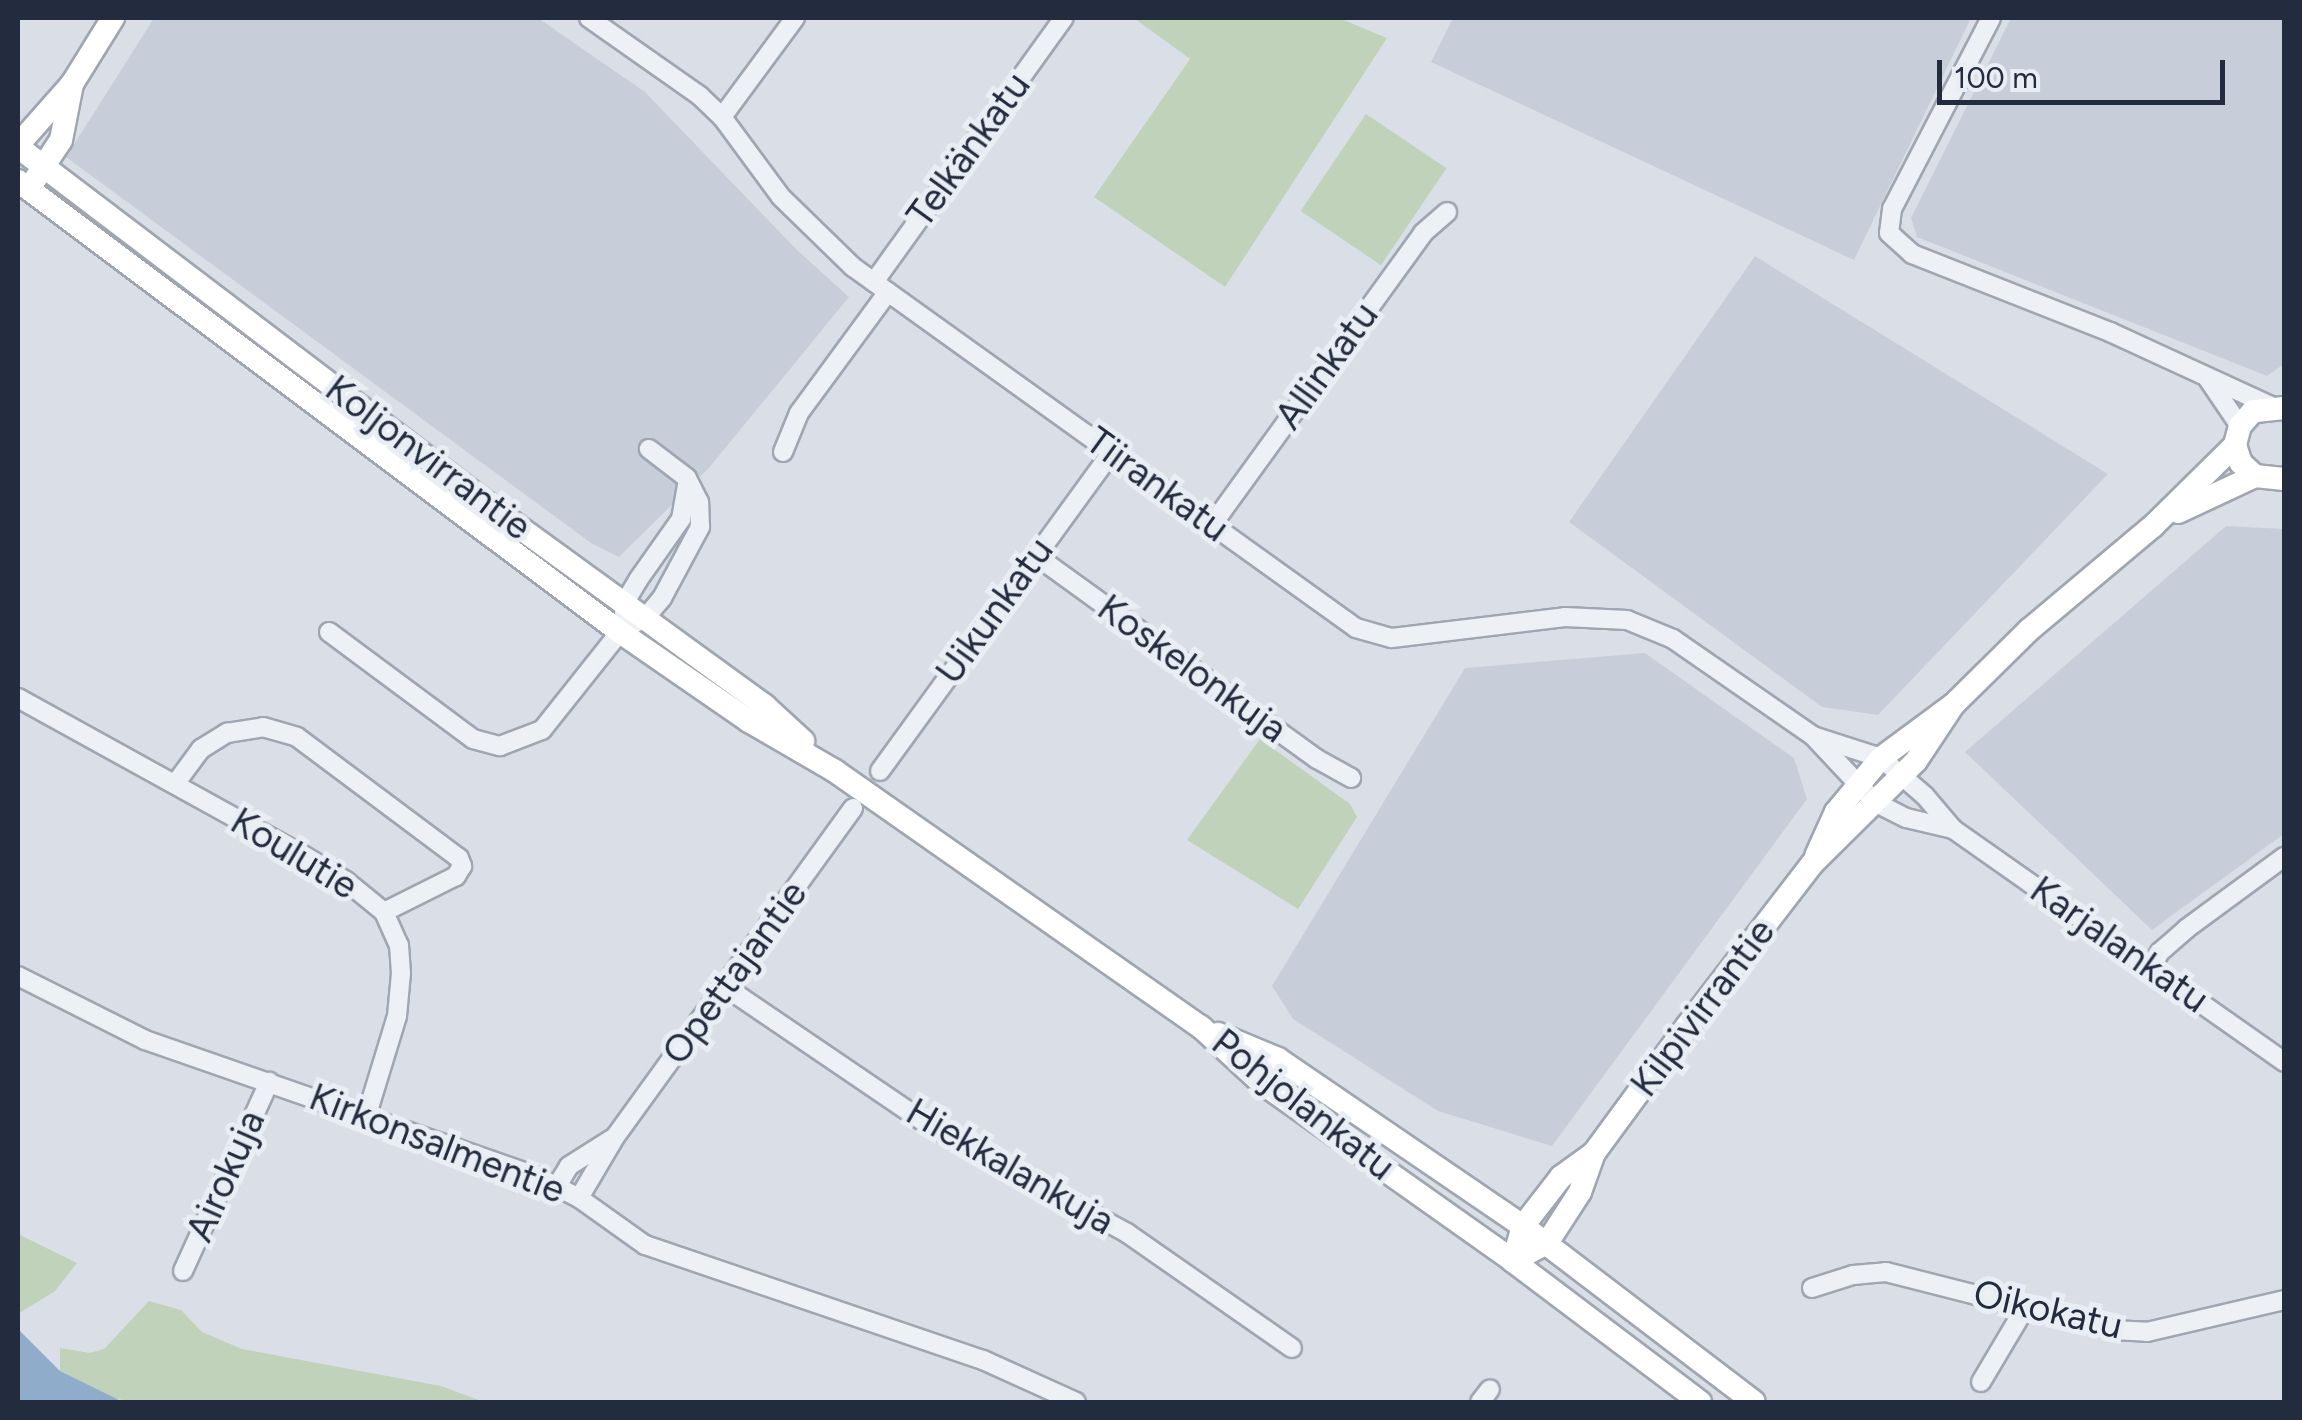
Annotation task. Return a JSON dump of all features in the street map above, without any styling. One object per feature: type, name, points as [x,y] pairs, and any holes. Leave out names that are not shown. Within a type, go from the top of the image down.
[{"type":"main road","points":[[18,146],[72,84],[113,18]]},
{"type":"main road","points":[[21,190],[44,167],[68,121],[72,84]]},
{"type":"main road","name":"Koljonvirrantie","points":[[18,146],[501,514],[765,706],[835,770]]},
{"type":"main road","name":"Koljonvirrantie","points":[[21,190],[620,632],[749,722],[835,770],[1201,1026]]},
{"type":"main road","name":"Kilpivirrantie","points":[[1812,864],[1836,812],[1855,784],[1881,758],[1953,705],[2029,630],[2153,526],[2238,435],[2253,412],[2278,407]]},
{"type":"main road","points":[[2238,435],[2241,463],[2255,476],[2284,478]]},
{"type":"main road","name":"Kilpivirrantie","points":[[2153,526],[2218,490],[2255,476]]},
{"type":"main road","name":"Kilpivirrantie","points":[[1513,1261],[1522,1226],[1562,1177],[1594,1153],[1812,864],[1903,774],[1953,705]]},
{"type":"main road","name":"Pohjolankatu","points":[[1201,1026],[1278,1059],[1547,1242],[1754,1402]]},
{"type":"main road","name":"Pohjolankatu","points":[[1201,1026],[1262,1082],[1513,1261],[1700,1402]]},
{"type":"main road","name":"Kilpivirrantie","points":[[1513,1261],[1547,1242],[1580,1192],[1594,1153]]},
{"type":"street","name":"Tiirankatu","points":[[590,18],[681,81],[722,118],[781,197],[829,246],[1356,628],[1372,634],[1416,638],[1587,615],[1627,620],[1673,639],[1813,736],[1855,784]]},
{"type":"street","points":[[722,118],[795,18]]},
{"type":"street","name":"Telkänkatu","points":[[783,452],[799,412],[1064,18]]},
{"type":"street","points":[[1991,18],[1892,209],[1889,233],[1912,254],[2278,407]]},
{"type":"street","name":"Allinkatu","points":[[1212,525],[1423,234],[1447,212]]},
{"type":"street","points":[[2204,375],[2238,435]]},
{"type":"street","points":[[329,632],[473,740],[500,746],[542,730],[620,632],[646,617],[681,566],[700,527],[699,502],[686,478],[649,449]]},
{"type":"street","name":"Uikunkatu","points":[[880,772],[1112,452]]},
{"type":"street","points":[[620,632],[624,602],[681,519],[686,478]]},
{"type":"street","name":"Koskelonkuja","points":[[1035,555],[1316,760],[1351,778]]},
{"type":"street","name":"Koulutie","points":[[18,698],[346,880],[384,912],[399,945],[401,974],[397,1016],[367,1114]]},
{"type":"street","points":[[175,784],[201,749],[228,732],[263,726],[297,737],[460,858],[456,876],[384,912]]},
{"type":"street","name":"Tiirankatu","points":[[1813,736],[1881,758],[1903,774]]},
{"type":"street","name":"Karjalankatu","points":[[1903,774],[1953,829],[2284,1062]]},
{"type":"street","name":"Karjalankatu","points":[[1855,784],[1876,802],[1906,818],[1953,829]]},
{"type":"street","name":"Opettajantie","points":[[579,1198],[615,1137],[727,988],[853,808]]},
{"type":"street","points":[[2150,968],[2186,928],[2284,857]]},
{"type":"street","name":"Kirkonsalmentie","points":[[18,976],[144,1040],[367,1114],[556,1186],[579,1198],[626,1236],[646,1245],[983,1360],[1076,1402]]},
{"type":"street","name":"Hiekkalankuja","points":[[727,988],[927,1124],[1127,1233],[1292,1348]]},
{"type":"street","name":"Airokuja","points":[[183,1272],[269,1082]]},
{"type":"street","name":"Opettajantie","points":[[556,1186],[570,1166],[615,1137]]},
{"type":"street","name":"Oikokatu","points":[[1812,1288],[1853,1275],[1886,1272],[2113,1330],[2147,1332],[2284,1300]]},
{"type":"street","points":[[1981,1382],[2026,1308]]},
{"type":"shaded area","points":[[154,18],[538,18],[645,92],[796,249],[849,297],[708,469],[619,557],[591,543],[66,157]]},
{"type":"shaded area","points":[[1453,18],[1971,18],[1854,260],[1431,62]]},
{"type":"shaded area","points":[[2011,18],[2284,18],[2284,364],[2267,376],[1917,237],[1911,218]]},
{"type":"shaded area","points":[[1755,256],[2108,474],[1878,715],[1822,707],[1569,522]]},
{"type":"shaded area","points":[[2226,526],[2284,529],[2284,834],[2152,930],[1965,752]]},
{"type":"shaded area","points":[[1645,653],[1794,758],[1807,799],[1552,1146],[1438,1111],[1293,1019],[1272,986],[1465,668]]},
{"type":"green space","points":[[1134,18],[1339,18],[1387,38],[1225,287],[1094,197],[1190,59]]},
{"type":"green space","points":[[1366,114],[1446,168],[1381,265],[1301,211]]},
{"type":"green space","points":[[1260,739],[1350,804],[1357,817],[1298,909],[1187,840]]},
{"type":"green space","points":[[18,1234],[77,1263],[55,1291],[18,1314]]},
{"type":"green space","points":[[149,1301],[181,1310],[202,1332],[242,1349],[441,1386],[484,1402],[136,1402],[105,1397],[60,1371],[60,1348],[90,1353],[104,1349]]},
{"type":"water","points":[[18,1329],[60,1371],[123,1402],[18,1402]]}]
